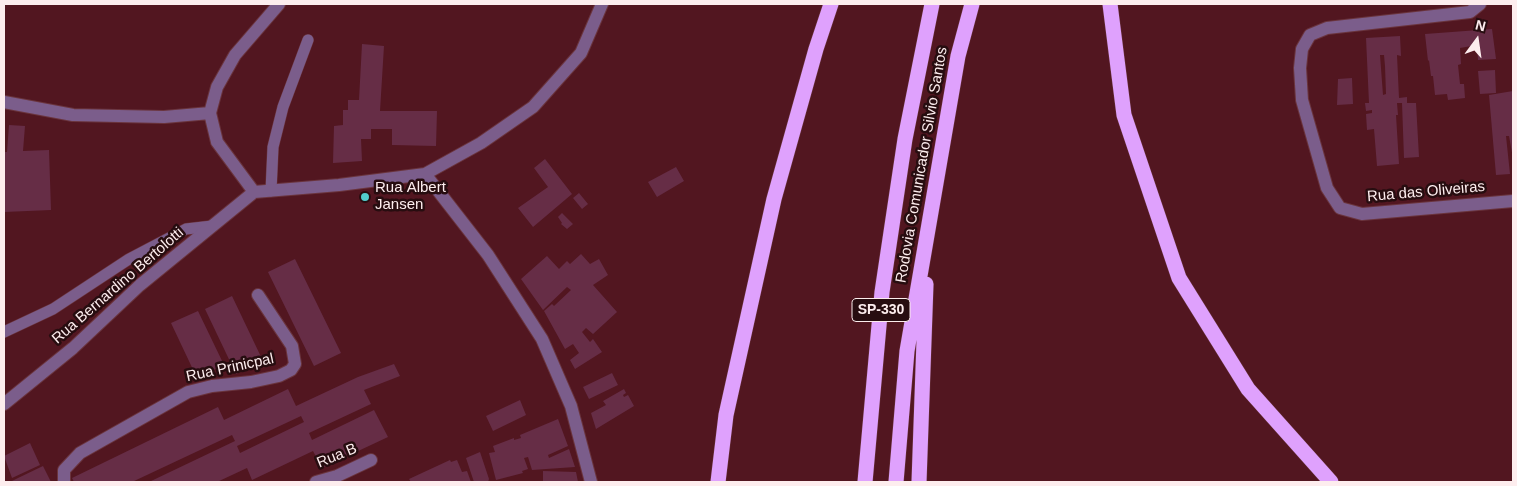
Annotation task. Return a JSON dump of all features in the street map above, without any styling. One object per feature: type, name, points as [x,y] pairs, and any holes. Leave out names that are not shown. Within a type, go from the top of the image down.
[{"type":"highway","points":[[718,482],[726,415],[774,199],[816,49],[832,4]]},
{"type":"highway","name":"Rodovia Comunicador Silvio Santos","points":[[865,482],[882,292],[905,139],[932,4]]},
{"type":"highway","name":"Rodovia Comunicador Silvio Santos","points":[[896,482],[907,351],[958,56],[972,4]]},
{"type":"highway","points":[[1110,4],[1124,115],[1179,278],[1248,389],[1331,482]]},
{"type":"highway","points":[[919,482],[929,220]]},
{"type":"street","points":[[279,4],[235,55],[216,87],[210,113],[217,142],[254,192],[339,185],[425,174],[481,143],[533,106],[581,53],[602,4]]},
{"type":"street","name":"Rua das Oliveiras","points":[[1480,4],[1470,12],[1328,28],[1310,35],[1302,49],[1300,68],[1302,100],[1327,188],[1340,208],[1362,214],[1513,201]]},
{"type":"street","points":[[4,102],[72,115],[164,117],[210,113]]},
{"type":"street","points":[[425,174],[488,255],[542,339],[571,406],[591,482]]},
{"type":"street","name":"Rua Bernardino Bertolotti","points":[[4,404],[73,348],[140,285],[254,192]]},
{"type":"street","name":"Rua Prinicpal","points":[[64,482],[64,470],[80,453],[188,392],[212,386],[251,382],[279,376],[291,370],[295,364],[292,346],[258,295]]},
{"type":"street","name":"Rua B","points":[[316,482],[337,476],[371,460]]},
{"type":"lane","points":[[271,190],[273,147],[283,107],[308,40]]},
{"type":"lane","points":[[4,332],[53,308],[129,259],[168,238],[186,229],[212,226]]},
{"type":"building","points":[[1492,29],[1496,59],[1478,60],[1477,45],[1460,48],[1461,64],[1458,65],[1460,84],[1464,84],[1465,98],[1448,100],[1447,94],[1435,95],[1425,34]]},
{"type":"building","points":[[1400,36],[1401,56],[1397,55],[1399,98],[1407,97],[1407,103],[1416,103],[1419,157],[1404,158],[1402,103],[1397,103],[1399,164],[1377,166],[1374,129],[1367,130],[1366,114],[1372,113],[1372,110],[1366,111],[1365,103],[1369,103],[1366,38]],"holes":[[[1380,55],[1384,55],[1386,94],[1383,95]]]},
{"type":"building","points":[[362,44],[384,46],[380,111],[437,111],[436,146],[392,145],[392,129],[371,129],[371,139],[361,139],[362,161],[333,163],[334,126],[343,125],[343,110],[348,110],[348,100],[359,100]]},
{"type":"building","points":[[1495,70],[1496,93],[1480,94],[1478,71]]},
{"type":"building","points":[[1352,78],[1353,104],[1337,105],[1338,79]]},
{"type":"building","points":[[1513,91],[1513,158],[1509,136],[1506,136],[1510,174],[1496,175],[1489,95]]},
{"type":"building","points":[[9,125],[25,126],[23,151],[49,150],[51,210],[4,212],[4,152],[7,152]]},
{"type":"building","points":[[545,159],[572,194],[533,227],[518,208],[548,187],[534,168]]},
{"type":"building","points":[[676,167],[684,181],[657,197],[648,182]]},
{"type":"building","points":[[579,193],[588,204],[582,209],[573,198]]},
{"type":"building","points":[[562,213],[573,224],[567,229],[561,224],[558,217]]},
{"type":"building","points":[[581,254],[590,264],[599,259],[608,275],[593,285],[617,312],[593,334],[586,328],[582,332],[590,342],[593,339],[602,352],[575,369],[570,360],[579,353],[573,344],[565,349],[544,311],[552,304],[554,306],[571,290],[567,287],[543,310],[521,279],[547,256],[559,269],[567,261],[570,264]]},
{"type":"building","points":[[295,259],[341,353],[314,366],[268,272]]},
{"type":"building","points":[[232,296],[263,361],[236,374],[205,309]]},
{"type":"building","points":[[198,311],[224,365],[197,378],[171,323]]},
{"type":"building","points":[[394,364],[400,376],[364,390],[371,404],[309,433],[312,440],[374,410],[388,437],[322,468],[313,451],[252,480],[247,468],[217,482],[149,482],[235,441],[232,435],[132,482],[74,482],[72,478],[218,407],[224,420],[288,389],[296,406],[358,377]],"holes":[[[301,416],[304,422],[240,453],[237,446]]]},
{"type":"building","points":[[612,373],[618,385],[589,399],[583,387]]},
{"type":"building","points":[[624,389],[626,393],[623,395],[624,397],[628,395],[634,406],[596,429],[591,413],[606,405],[603,401]]},
{"type":"building","points":[[520,400],[526,415],[493,431],[486,416]]},
{"type":"building","points":[[558,419],[568,446],[548,455],[549,458],[569,449],[575,467],[532,470],[528,457],[524,458],[528,469],[522,471],[523,473],[496,480],[489,453],[495,452],[493,446],[514,438],[514,440],[521,438],[520,435]]},
{"type":"building","points":[[30,443],[40,465],[12,478],[4,456]]},
{"type":"building","points":[[480,452],[489,479],[488,482],[474,482],[466,458]]},
{"type":"building","points":[[450,460],[451,462],[457,460],[462,472],[467,471],[471,482],[411,482],[409,479]]},
{"type":"building","points":[[43,466],[51,482],[10,482],[18,478]]},
{"type":"building","points":[[543,471],[576,472],[578,482],[543,482]]},
{"type":"place","name":"Rua Albert Jansen","points":[[365,197]]}]
